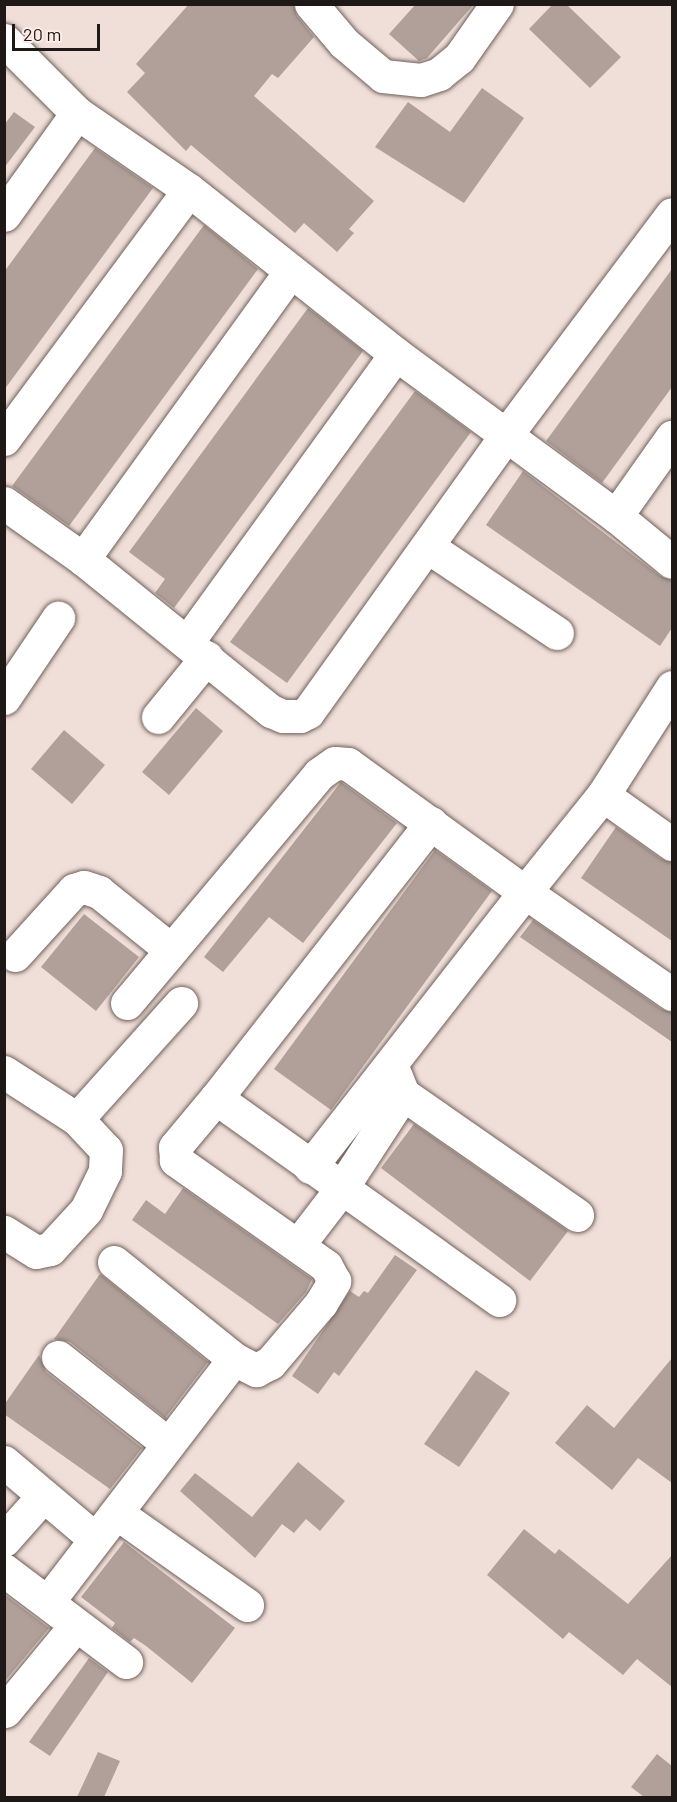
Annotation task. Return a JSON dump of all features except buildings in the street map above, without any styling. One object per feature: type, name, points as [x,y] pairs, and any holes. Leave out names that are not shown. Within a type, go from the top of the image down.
[{"type":"street","points":[[311,4],[366,63],[383,76],[410,80],[439,74],[459,58],[497,4]]},
{"type":"street","points":[[4,40],[77,113],[189,190],[396,354],[616,516],[672,562]]},
{"type":"street","points":[[4,215],[77,113]]},
{"type":"street","points":[[4,440],[189,190]]},
{"type":"street","points":[[4,502],[83,559],[198,649],[272,711],[283,716],[300,716],[308,712],[506,435],[672,214]]},
{"type":"street","points":[[83,559],[291,271]]},
{"type":"street","points":[[158,717],[198,649],[396,354]]},
{"type":"street","points":[[616,516],[672,437]]},
{"type":"street","points":[[428,547],[557,633]]},
{"type":"street","points":[[4,698],[58,618]]},
{"type":"street","points":[[298,1245],[340,1189],[397,1079],[525,892],[603,795],[670,694]]},
{"type":"street","points":[[127,1003],[319,774],[335,763],[348,765],[672,994]]},
{"type":"street","points":[[603,795],[672,844]]},
{"type":"street","points":[[114,1262],[234,1359],[252,1369],[264,1368],[290,1342],[331,1288],[334,1274],[298,1245],[176,1160],[175,1147],[431,824]]},
{"type":"street","points":[[15,955],[74,890],[84,887],[99,892],[170,949]]},
{"type":"street","points":[[77,1119],[181,1003]]},
{"type":"street","points":[[4,1072],[77,1119],[106,1150],[105,1170],[86,1210],[45,1252],[36,1252],[4,1232]]},
{"type":"street","points":[[310,1167],[397,1079]]},
{"type":"street","points":[[397,1079],[577,1215]]},
{"type":"street","points":[[216,1098],[340,1189],[499,1300]]},
{"type":"street","points":[[58,1357],[167,1443]]},
{"type":"street","points":[[49,1600],[94,1538],[118,1514],[167,1443],[234,1359]]},
{"type":"street","points":[[4,1462],[94,1538]]},
{"type":"street","points":[[4,1540],[43,1496]]},
{"type":"street","points":[[118,1514],[247,1605]]},
{"type":"street","points":[[4,1570],[49,1600],[75,1626],[126,1662]]},
{"type":"street","points":[[5,1712],[75,1626]]}]
